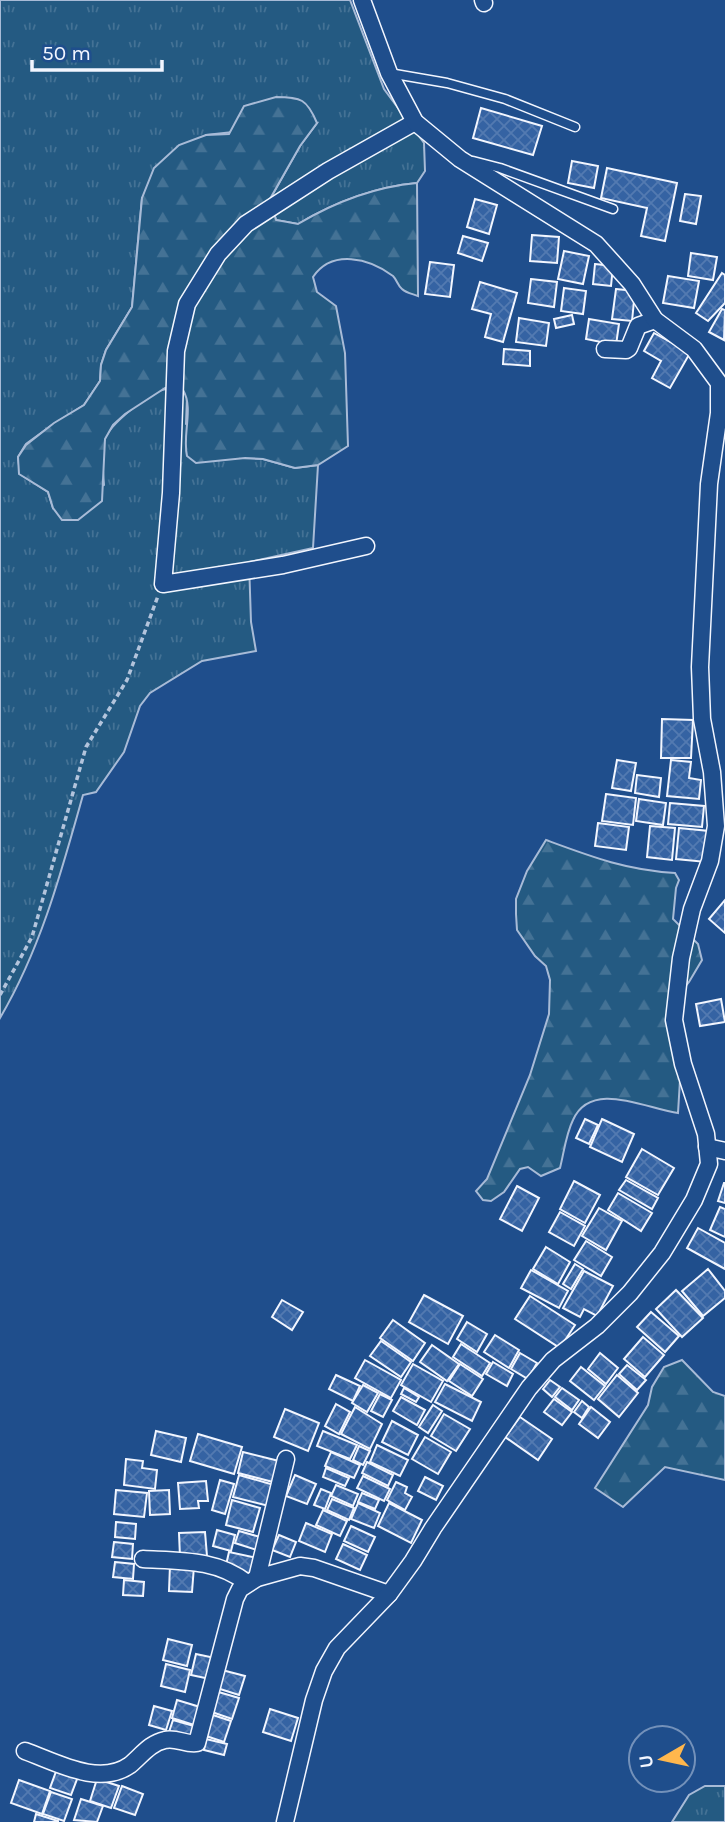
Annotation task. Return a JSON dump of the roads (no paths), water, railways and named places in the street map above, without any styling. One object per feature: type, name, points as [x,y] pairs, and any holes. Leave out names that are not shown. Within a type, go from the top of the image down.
[{"type":"street","points":[[285,1822],[314,1700],[324,1671],[337,1648],[389,1594],[529,1388],[553,1360],[606,1318],[662,1253],[694,1200],[709,1164],[706,1134],[683,1064],[674,1020],[692,909],[710,861],[716,826],[712,772],[702,719],[700,667],[709,484],[722,383],[694,349],[655,320],[632,284],[596,244],[460,159],[415,122],[389,73],[362,0]]},
{"type":"street","points":[[366,546],[283,565],[163,584],[171,493],[176,351],[187,304],[218,254],[246,224],[327,172],[415,122]]},
{"type":"street","points":[[605,349],[626,350],[638,326],[655,320]]},
{"type":"street","points":[[707,1147],[725,1151]]},
{"type":"street","points":[[252,1580],[286,1458]]},
{"type":"street","points":[[143,1559],[207,1563],[252,1580]]},
{"type":"street","points":[[25,1751],[80,1770],[109,1773],[120,1771],[152,1745],[163,1740],[172,1739],[194,1745],[197,1743],[235,1600],[240,1589],[252,1580],[300,1566],[314,1568],[389,1594]]},
{"type":"lane","points":[[389,73],[439,81],[505,99],[575,127]]},
{"type":"lane","points":[[460,159],[500,168],[613,209]]}]
